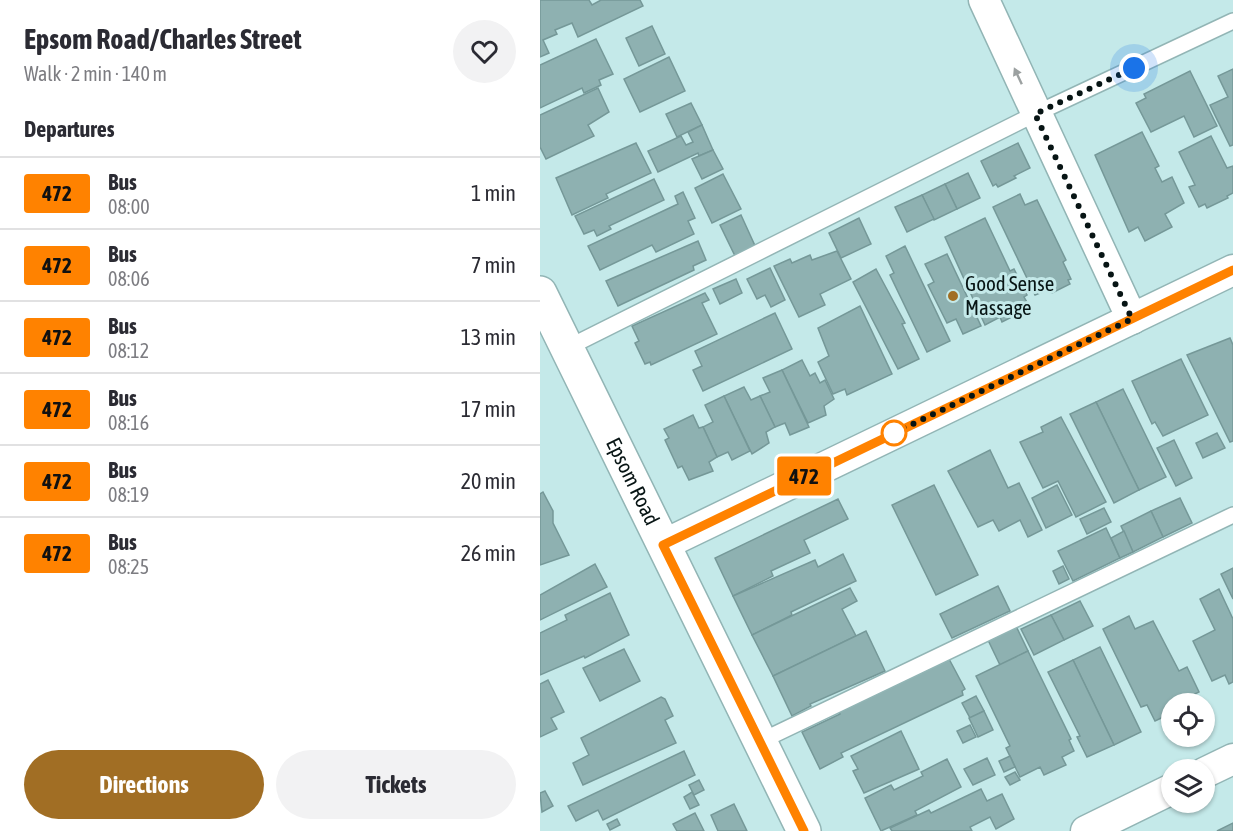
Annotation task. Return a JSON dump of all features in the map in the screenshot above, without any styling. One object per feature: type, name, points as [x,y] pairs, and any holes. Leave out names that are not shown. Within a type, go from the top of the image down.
[{"type":"main road","name":"Epsom Road","points":[[540,292],[804,831]]},
{"type":"street","points":[[984,0],[1132,319]]},
{"type":"street","points":[[663,545],[1233,270]]},
{"type":"street","points":[[1215,768],[1233,759]]},
{"type":"street","points":[[1086,831],[1161,794]]},
{"type":"lane","points":[[567,348],[1035,114],[1233,21]]},
{"type":"lane","points":[[759,742],[1233,515]]},
{"type":"building","points":[[540,0],[589,0],[592,5],[601,0],[640,0],[643,6],[578,37],[572,23],[555,30],[557,34],[543,40],[549,53],[540,57]]},
{"type":"building","points":[[652,26],[665,54],[639,66],[626,38]]},
{"type":"building","points":[[596,39],[613,74],[599,80],[601,85],[584,93],[582,88],[540,108],[540,65]]},
{"type":"building","points":[[669,57],[685,91],[640,112],[624,79]]},
{"type":"building","points":[[1233,69],[1233,145],[1230,146],[1210,105],[1228,97],[1218,76]]},
{"type":"building","points":[[1190,71],[1217,126],[1194,137],[1184,116],[1151,132],[1136,103],[1146,98],[1144,94]]},
{"type":"building","points":[[598,88],[609,112],[588,125],[594,136],[546,159],[540,147],[540,115]]},
{"type":"building","points":[[691,103],[702,125],[677,137],[666,114]]},
{"type":"building","points":[[702,125],[713,150],[699,156],[698,153],[658,172],[648,151],[681,136],[686,145],[693,142],[688,132]]},
{"type":"building","points":[[1142,132],[1159,166],[1155,168],[1162,182],[1172,177],[1184,203],[1165,214],[1172,227],[1145,241],[1138,227],[1129,232],[1095,155]]},
{"type":"building","points":[[1211,136],[1227,168],[1233,166],[1233,193],[1227,196],[1228,198],[1207,208],[1205,204],[1199,207],[1189,187],[1195,185],[1179,152]]},
{"type":"building","points":[[636,143],[651,173],[606,194],[608,198],[572,215],[556,178]]},
{"type":"building","points":[[1018,143],[1030,168],[998,187],[996,184],[993,186],[981,161]]},
{"type":"building","points":[[713,150],[723,169],[702,179],[692,159]]},
{"type":"building","points":[[968,173],[980,198],[957,209],[945,184]]},
{"type":"building","points":[[723,174],[741,209],[712,223],[695,188]]},
{"type":"building","points":[[654,179],[664,200],[609,226],[611,229],[597,236],[594,230],[584,234],[575,216]]},
{"type":"building","points":[[945,184],[957,209],[934,220],[922,195]]},
{"type":"building","points":[[683,192],[695,218],[688,221],[694,234],[656,252],[652,245],[600,270],[588,246],[678,204],[675,196]]},
{"type":"building","points":[[1020,194],[1025,205],[1037,200],[1066,260],[1063,262],[1071,279],[1068,280],[1070,284],[1052,293],[1050,289],[1035,295],[993,207]]},
{"type":"building","points":[[922,195],[934,219],[907,232],[895,207]]},
{"type":"building","points":[[741,215],[756,248],[736,258],[720,225]]},
{"type":"building","points":[[859,218],[871,244],[841,258],[829,233]]},
{"type":"building","points":[[985,218],[1010,271],[1014,269],[1027,295],[1024,297],[1028,304],[1018,309],[1020,313],[1002,322],[1000,317],[985,325],[945,237]]},
{"type":"building","points":[[698,241],[706,260],[693,266],[694,270],[618,306],[606,281]]},
{"type":"building","points":[[905,246],[950,341],[927,352],[890,275],[894,273],[886,256]]},
{"type":"building","points":[[837,251],[851,279],[820,294],[825,305],[799,317],[774,266],[790,259],[792,263],[810,255],[812,260]]},
{"type":"building","points":[[947,254],[981,326],[963,334],[956,319],[947,323],[928,285],[934,282],[925,264]]},
{"type":"building","points":[[770,268],[785,300],[771,307],[765,295],[757,299],[747,279]]},
{"type":"building","points":[[876,269],[905,323],[902,324],[919,359],[898,369],[853,282]]},
{"type":"building","points":[[736,279],[742,293],[720,304],[713,289]]},
{"type":"building","points":[[705,293],[709,300],[702,303],[717,334],[651,365],[650,362],[645,364],[635,343],[639,341],[632,326]]},
{"type":"building","points":[[860,306],[892,374],[847,395],[845,389],[833,394],[818,362],[829,356],[818,328]]},
{"type":"building","points":[[775,313],[792,349],[703,391],[693,370],[702,366],[695,351]]},
{"type":"building","points":[[1230,338],[1233,345],[1233,441],[1230,442],[1187,355]]},
{"type":"building","points":[[1181,359],[1208,415],[1163,436],[1155,422],[1152,424],[1132,381]]},
{"type":"building","points":[[802,360],[810,376],[815,373],[820,383],[825,380],[834,399],[824,406],[826,415],[808,423],[782,370]]},
{"type":"building","points":[[782,370],[809,427],[790,435],[785,423],[775,427],[760,396],[770,392],[763,378]]},
{"type":"building","points":[[744,387],[751,400],[760,396],[775,427],[766,432],[769,443],[752,454],[724,396]]},
{"type":"building","points":[[1123,389],[1166,477],[1139,490],[1096,402]]},
{"type":"building","points":[[724,396],[750,451],[732,460],[728,452],[717,457],[703,427],[713,422],[705,405]]},
{"type":"building","points":[[1096,402],[1139,490],[1114,503],[1070,414]]},
{"type":"building","points":[[693,415],[699,428],[703,427],[717,457],[709,462],[713,471],[689,480],[682,466],[678,468],[665,440],[669,438],[664,429]]},
{"type":"building","points":[[1061,417],[1106,502],[1076,517],[1058,481],[1043,488],[1020,442],[1043,432],[1041,427]]},
{"type":"building","points":[[1217,433],[1225,448],[1203,458],[1196,443]]},
{"type":"building","points":[[1174,440],[1192,478],[1176,486],[1157,448]]},
{"type":"building","points":[[990,450],[1008,488],[1019,483],[1042,530],[1028,537],[1020,520],[999,531],[993,520],[978,527],[948,471]]},
{"type":"building","points":[[934,485],[978,575],[936,595],[892,505]]},
{"type":"building","points":[[1057,485],[1072,515],[1046,528],[1032,498]]},
{"type":"building","points":[[543,492],[553,511],[553,523],[569,555],[540,565],[540,494]]},
{"type":"building","points":[[1180,498],[1192,523],[1163,537],[1151,511]]},
{"type":"building","points":[[838,499],[848,519],[804,540],[810,553],[771,571],[773,576],[733,596],[715,558]]},
{"type":"building","points":[[1104,508],[1111,522],[1087,534],[1080,519]]},
{"type":"building","points":[[1151,511],[1163,537],[1133,552],[1121,526]]},
{"type":"building","points":[[1106,528],[1120,558],[1073,581],[1058,551]]},
{"type":"building","points":[[1124,531],[1133,552],[1120,558],[1111,538]]},
{"type":"building","points":[[843,554],[856,581],[791,612],[792,615],[752,635],[733,596],[815,560],[818,567]]},
{"type":"building","points":[[595,564],[607,587],[540,620],[540,595]]},
{"type":"building","points":[[1063,566],[1069,579],[1059,584],[1053,571]]},
{"type":"building","points":[[1233,568],[1233,599],[1221,574]]},
{"type":"building","points":[[998,586],[1010,611],[952,638],[940,614]]},
{"type":"building","points":[[850,588],[857,601],[842,609],[856,636],[773,676],[752,635]]},
{"type":"building","points":[[1219,589],[1233,619],[1233,682],[1229,684],[1225,675],[1212,681],[1193,641],[1215,630],[1200,599]]},
{"type":"building","points":[[610,593],[629,635],[585,658],[584,656],[540,675],[540,633],[567,620],[565,615]]},
{"type":"building","points":[[1080,601],[1093,626],[1064,640],[1051,615]]},
{"type":"building","points":[[1051,615],[1064,640],[1034,655],[1021,629]]},
{"type":"building","points":[[1129,616],[1135,629],[1153,621],[1179,671],[1187,667],[1199,692],[1161,693],[1161,718],[1155,721],[1147,705],[1141,707],[1103,629]]},
{"type":"building","points":[[1016,626],[1028,651],[1000,665],[988,640]]},
{"type":"building","points":[[866,631],[885,671],[810,704],[811,706],[792,716],[773,676]]},
{"type":"building","points":[[1100,647],[1141,732],[1114,745],[1073,660]]},
{"type":"building","points":[[624,649],[640,681],[600,701],[583,668]]},
{"type":"building","points":[[1028,651],[1071,739],[1069,740],[1074,751],[1062,757],[1066,765],[1044,775],[1040,767],[1020,777],[1006,748],[1010,746],[976,676]]},
{"type":"building","points":[[948,657],[965,689],[962,691],[963,695],[841,753],[843,757],[820,769],[802,732],[840,714],[839,710]]},
{"type":"building","points":[[1073,660],[1114,745],[1087,757],[1077,737],[1080,736],[1048,672]]},
{"type":"building","points":[[548,680],[564,712],[551,718],[557,729],[540,737],[540,684]]},
{"type":"building","points":[[976,696],[984,711],[970,718],[962,703]]},
{"type":"building","points":[[661,697],[665,699],[673,716],[665,720],[676,743],[583,785],[573,763],[589,755],[581,738]]},
{"type":"building","points":[[984,711],[993,730],[978,737],[969,718]]},
{"type":"building","points":[[970,725],[976,737],[963,743],[957,731]]},
{"type":"building","points":[[901,731],[919,769],[864,793],[853,771],[858,769],[851,756]]},
{"type":"building","points":[[684,751],[695,775],[603,820],[598,810],[576,821],[568,806]]},
{"type":"building","points":[[1010,756],[1015,767],[1004,772],[999,761]]},
{"type":"building","points":[[987,758],[995,775],[973,785],[964,769]]},
{"type":"building","points":[[947,759],[961,787],[915,811],[917,815],[881,831],[865,798],[891,785],[894,790],[923,776],[921,772]]},
{"type":"building","points":[[1015,772],[1020,780],[1010,785],[1005,777]]},
{"type":"building","points":[[699,780],[704,790],[694,795],[689,785]]},
{"type":"building","points":[[981,789],[987,801],[1002,794],[1014,819],[996,829],[990,817],[970,827],[972,831],[892,831],[890,828],[929,810],[931,813]]},
{"type":"building","points":[[545,791],[553,806],[542,812],[540,793]]},
{"type":"building","points":[[692,792],[699,805],[690,809],[684,797]]},
{"type":"building","points":[[734,804],[747,831],[718,831],[711,815]]},
{"type":"building","points":[[695,813],[704,831],[677,831],[673,824]]},
{"type":"building","points":[[617,819],[620,825],[610,830],[607,824]]},
{"type":"building","points":[[1233,823],[1233,831],[1217,831]]},
{"type":"bus line","name":"472","points":[[804,831],[663,545],[1233,270]]},
{"type":"place","name":"Good Sense Massage","points":[[953,296]]},
{"type":"route","points":[[894,433],[1132,319],[1035,114],[1134,68]]}]
